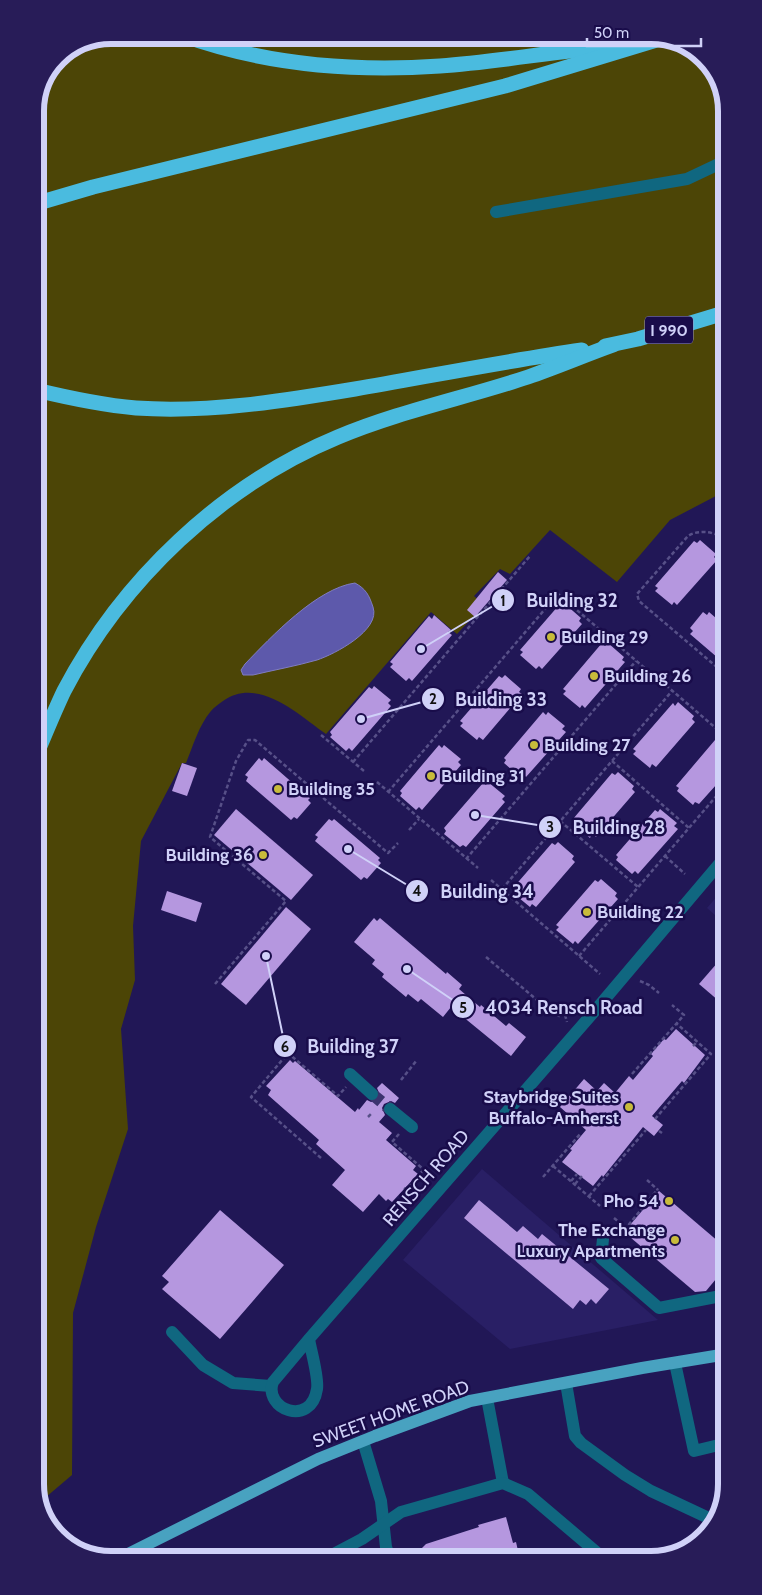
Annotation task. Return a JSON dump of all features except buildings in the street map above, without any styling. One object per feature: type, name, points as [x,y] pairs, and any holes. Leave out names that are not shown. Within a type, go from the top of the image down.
[{"type":"highway","points":[[208,44],[249,55],[304,64],[359,68],[442,66],[638,44]]},
{"type":"highway","points":[[44,201],[93,187],[506,86],[638,44]]},
{"type":"highway","name":"I 990","points":[[613,345],[718,315]]},
{"type":"highway","points":[[44,392],[83,401],[137,408],[221,407],[332,393],[613,345]]},
{"type":"highway","points":[[44,737],[65,690],[108,622],[140,580],[202,520],[231,498],[289,460],[337,437],[394,416],[528,377],[613,345]]},
{"type":"main road","name":"SWEET HOME ROAD","points":[[134,1551],[318,1459],[470,1401],[718,1356]]},
{"type":"street","points":[[496,212],[687,178],[718,164]]},
{"type":"street","name":"RENSCH ROAD","points":[[271,1386],[309,1339],[594,1012],[718,865]]},
{"type":"street","points":[[350,1074],[372,1094]]},
{"type":"street","points":[[390,1109],[406,1129]]},
{"type":"street","points":[[603,1240],[601,1258],[659,1308],[718,1297]]},
{"type":"street","points":[[172,1332],[203,1365],[233,1383],[271,1386],[271,1395],[276,1402],[292,1411],[303,1411],[311,1405],[317,1387],[309,1339]]},
{"type":"street","points":[[675,1363],[694,1451],[718,1445]]},
{"type":"street","points":[[566,1383],[575,1436],[581,1443],[625,1475],[651,1491],[708,1518]]},
{"type":"street","points":[[487,1398],[503,1483]]},
{"type":"street","points":[[363,1441],[381,1501],[388,1551]]},
{"type":"street","points":[[339,1551],[362,1539],[401,1512],[503,1483],[528,1494],[595,1551]]},
{"type":"path","points":[[718,535],[712,532],[696,533],[688,536],[637,594],[639,601],[718,668]]},
{"type":"path","points":[[353,762],[530,556]]},
{"type":"path","points":[[388,792],[558,594],[648,670]]},
{"type":"path","points":[[466,859],[637,661]]},
{"type":"path","points":[[661,682],[718,730]]},
{"type":"path","points":[[502,889],[672,691]]},
{"type":"path","points":[[321,735],[364,771]]},
{"type":"path","points":[[215,984],[286,901],[210,837],[236,761],[248,740],[255,740],[388,853],[398,843]]},
{"type":"path","points":[[612,761],[689,828]]},
{"type":"path","points":[[377,782],[478,868]]},
{"type":"path","points":[[579,956],[718,794]]},
{"type":"path","points":[[410,830],[420,819]]},
{"type":"path","points":[[560,821],[638,887]]},
{"type":"path","points":[[665,856],[685,874]]},
{"type":"path","points":[[491,880],[600,974]]},
{"type":"path","points":[[486,957],[537,1000],[562,1018]]},
{"type":"path","points":[[640,981],[659,993]]},
{"type":"path","points":[[632,1074],[684,1014],[672,1004]]},
{"type":"path","points":[[565,1015],[567,1024]]},
{"type":"path","points":[[655,1119],[711,1054],[692,1040],[676,1023]]},
{"type":"path","points":[[693,1046],[697,1042]]},
{"type":"path","points":[[321,1158],[251,1097],[288,1053],[338,1096],[346,1086],[350,1090]]},
{"type":"path","points":[[401,1080],[418,1060]]},
{"type":"path","points":[[273,1071],[278,1075]]},
{"type":"path","points":[[270,1074],[274,1077]]},
{"type":"path","points":[[368,1117],[372,1113]]},
{"type":"path","points":[[406,1129],[392,1142],[430,1175]]},
{"type":"path","points":[[589,1196],[646,1130]]},
{"type":"path","points":[[659,1131],[662,1134]]},
{"type":"path","points":[[543,1177],[581,1133]]},
{"type":"path","points":[[553,1166],[600,1206]]},
{"type":"path","points":[[404,1188],[407,1190],[424,1169]]},
{"type":"path","points":[[571,1181],[577,1174]]},
{"type":"path","points":[[575,1184],[582,1176]]},
{"type":"path","points":[[614,1218],[626,1228],[658,1190],[647,1180]]},
{"type":"shaded area","points":[[111,44],[655,44],[677,49],[692,58],[704,70],[711,81],[717,98],[718,494],[670,520],[617,582],[550,530],[510,574],[500,569],[474,596],[484,605],[457,634],[431,612],[326,734],[290,708],[264,695],[250,693],[236,694],[223,701],[214,708],[203,723],[186,763],[182,763],[141,841],[133,926],[135,980],[121,1029],[128,1129],[96,1227],[73,1313],[72,1475],[45,1498],[44,107],[51,81],[58,70],[74,55],[98,45]]},
{"type":"shaded area","points":[[355,583],[368,596],[373,607],[374,616],[364,632],[355,640],[345,647],[317,660],[253,675],[243,675],[241,670],[245,664],[296,615],[325,594]]},
{"type":"shaded area","points":[[718,895],[718,918],[707,908]]},
{"type":"shaded area","points":[[482,1169],[658,1320],[510,1349],[403,1260]]},
{"type":"tunnel","points":[[372,1094],[390,1109]]},
{"type":"place","name":"Building 29","points":[[551,637]]},
{"type":"place","name":"Building 32","points":[[421,649]]},
{"type":"place","name":"Building 26","points":[[594,676]]},
{"type":"place","name":"Building 33","points":[[361,719]]},
{"type":"place","name":"Building 27","points":[[534,745]]},
{"type":"place","name":"Building 31","points":[[431,776]]},
{"type":"place","name":"Building 35","points":[[278,789]]},
{"type":"place","name":"Building 28","points":[[475,815]]},
{"type":"place","name":"Building 34","points":[[348,849]]},
{"type":"place","name":"Building 36","points":[[263,855]]},
{"type":"place","name":"Building 22","points":[[587,912]]},
{"type":"place","name":"Building 37","points":[[266,956]]},
{"type":"place","name":"4034 Rensch Road","points":[[407,969]]},
{"type":"place","name":"Staybridge Suites Buffalo-Amherst","points":[[629,1107]]},
{"type":"place","name":"Pho 54","points":[[669,1201]]},
{"type":"place","name":"The Exchange Luxury Apartments","points":[[675,1240]]}]
